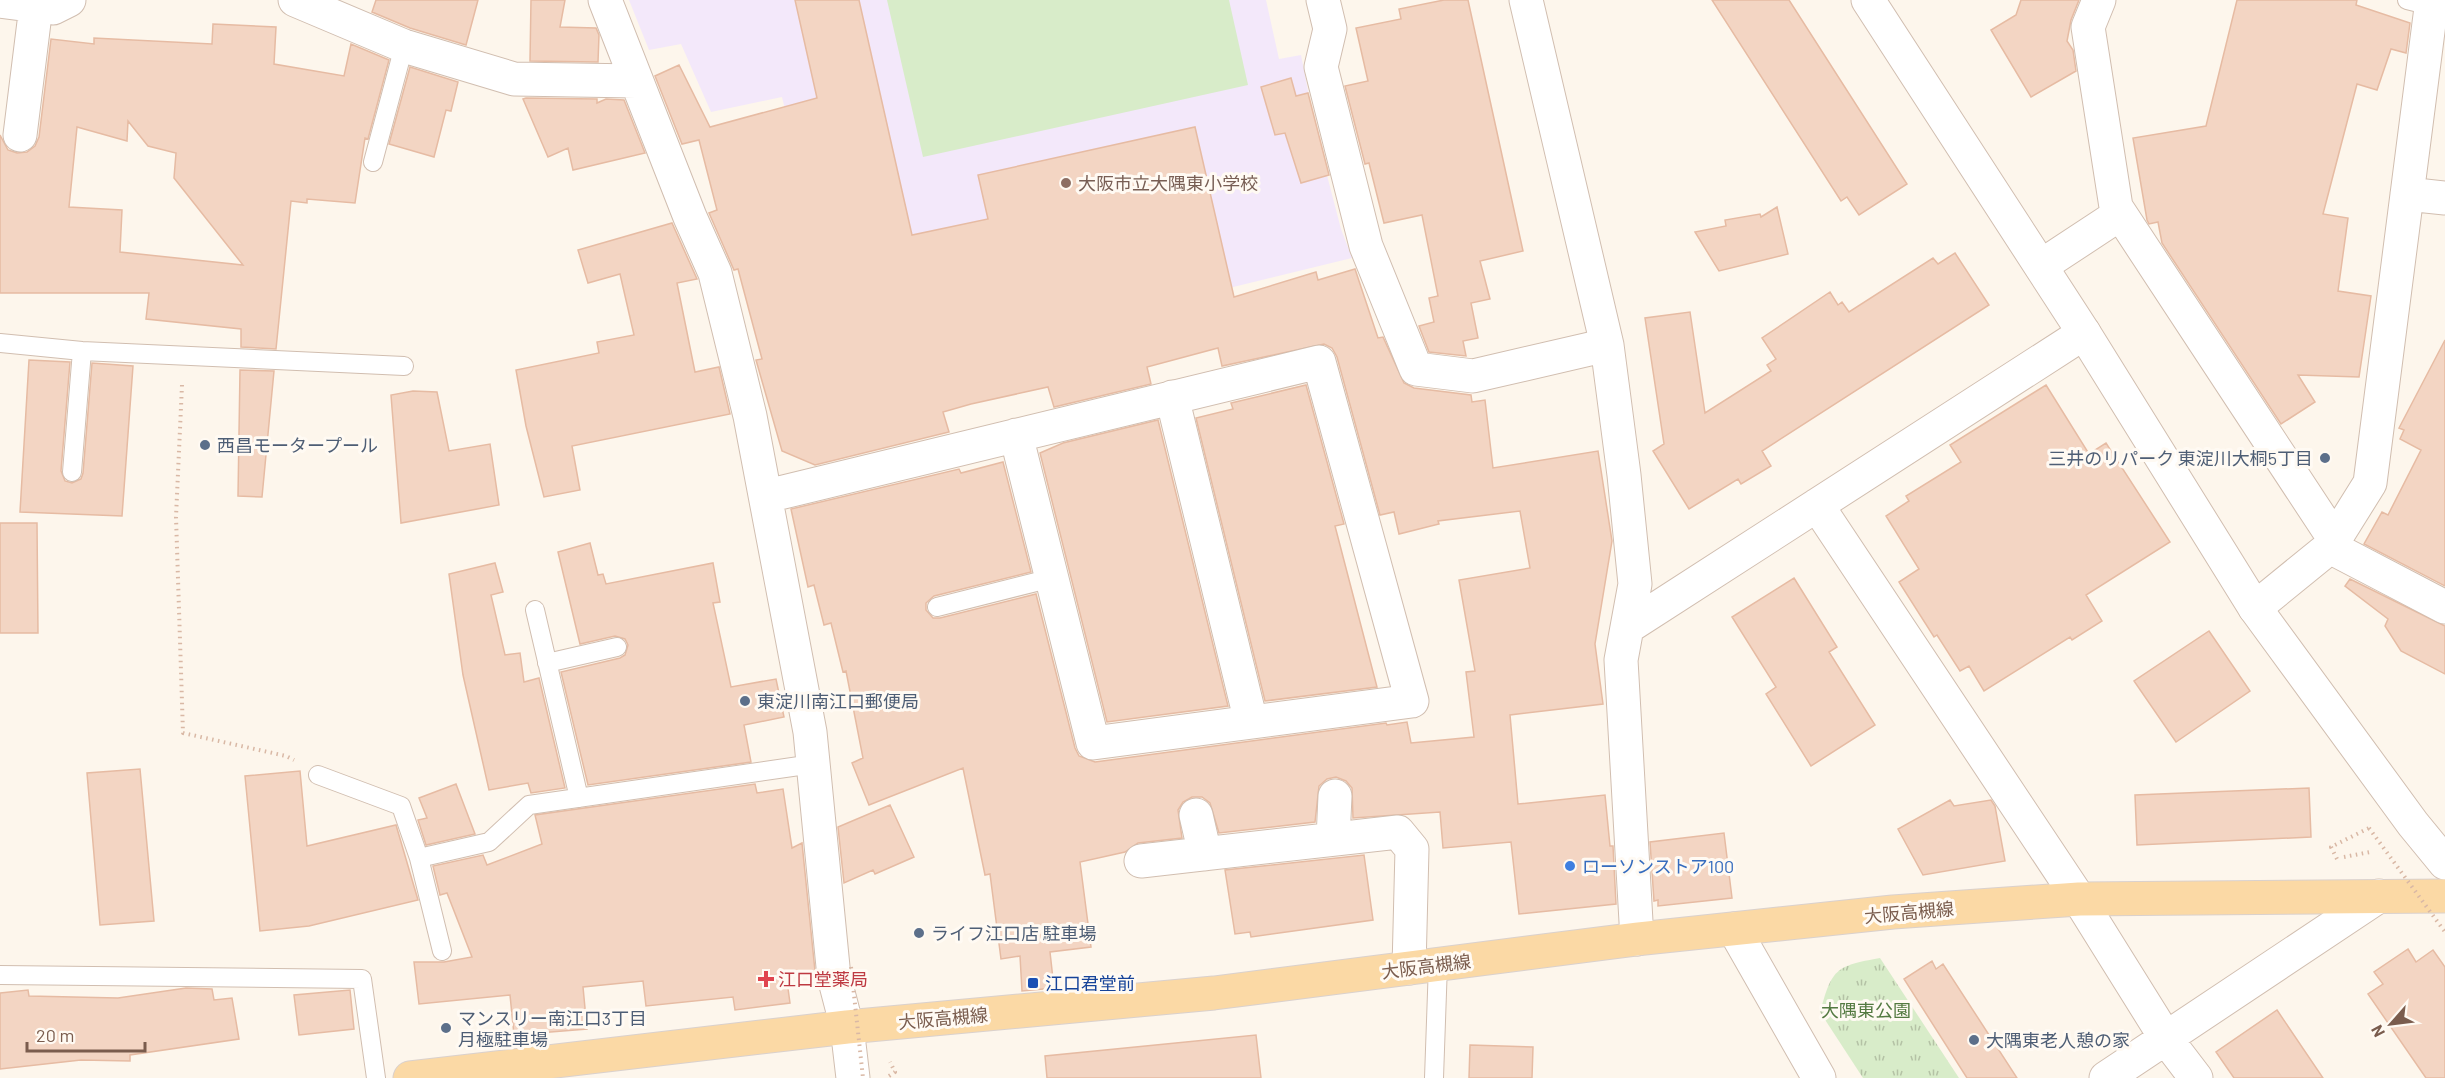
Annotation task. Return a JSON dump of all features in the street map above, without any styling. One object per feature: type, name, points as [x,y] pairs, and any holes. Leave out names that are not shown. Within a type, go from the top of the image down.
[{"type":"main road","name":"大阪高槻線","points":[[410,1078],[848,1027],[1214,993],[1637,939],[1893,912],[2079,899],[2445,896]]},
{"type":"street","points":[[0,1],[53,8],[69,0]]},
{"type":"street","points":[[295,0],[404,46],[514,79],[636,81]]},
{"type":"street","points":[[605,0],[690,217],[715,273],[767,496],[813,764],[834,977],[848,1027],[853,1078]]},
{"type":"street","points":[[1323,0],[1330,29],[1321,67],[1366,246],[1416,369],[1473,376],[1607,345]]},
{"type":"street","points":[[1526,0],[1607,345],[1624,475],[1635,584],[1621,660],[1637,939]]},
{"type":"street","points":[[1868,0],[2084,333],[2255,608],[2413,824],[2445,863]]},
{"type":"street","points":[[2099,0],[2088,27],[2116,207],[2333,544],[2445,607]]},
{"type":"street","points":[[2255,608],[2333,544],[2370,483],[2407,194],[2423,2]]},
{"type":"street","points":[[20,135],[36,6]]},
{"type":"street","points":[[2407,194],[2445,198]]},
{"type":"street","points":[[2041,266],[2120,214]]},
{"type":"street","points":[[1628,627],[2084,333]]},
{"type":"street","points":[[767,496],[1016,435],[1172,397],[1319,362],[1412,701],[1094,743],[1016,435]]},
{"type":"street","points":[[1172,397],[1251,722]]},
{"type":"street","points":[[1816,504],[2079,899],[2167,1040],[2196,1078]]},
{"type":"street","points":[[1333,839],[1335,796]]},
{"type":"street","points":[[1196,815],[1205,854]]},
{"type":"street","points":[[1141,861],[1398,831],[1412,849],[1423,966]]},
{"type":"street","points":[[2106,1078],[2167,1040],[2379,896]]},
{"type":"street","points":[[1734,929],[1819,1078]]},
{"type":"lane","points":[[373,162],[404,46]]},
{"type":"lane","points":[[0,343],[82,351],[404,366]]},
{"type":"lane","points":[[72,472],[82,351]]},
{"type":"lane","points":[[937,607],[1052,578]]},
{"type":"lane","points":[[535,610],[579,798]]},
{"type":"lane","points":[[547,663],[617,647]]},
{"type":"lane","points":[[419,858],[489,842],[530,805],[813,764]]},
{"type":"lane","points":[[318,775],[401,806],[419,858],[442,951]]},
{"type":"lane","points":[[1423,966],[1434,1078]]},
{"type":"lane","points":[[0,975],[362,979],[376,1078]]},
{"type":"path","points":[[183,355],[176,517],[183,733],[286,756],[318,775]]},
{"type":"path","points":[[2370,852],[2337,859],[2331,847],[2369,828],[2445,932]]},
{"type":"path","points":[[850,967],[862,1078]]},
{"type":"shaded area","name":"大阪市立大隅東小学校","points":[[629,0],[1266,0],[1279,59],[1301,55],[1317,137],[1341,229],[1352,258],[850,381],[782,97],[711,112],[681,44],[649,50]]},
{"type":"green space","points":[[887,0],[1229,0],[1248,85],[923,157]]},
{"type":"green space","name":"大隅東公園","points":[[1880,958],[1959,1078],[1863,1078],[1820,1012],[1832,978],[1838,972],[1853,964]]},
{"type":"building","points":[[376,0],[478,0],[466,45],[410,28],[372,12]]},
{"type":"building","points":[[531,0],[565,0],[560,27],[596,28],[599,35],[598,62],[530,61]]},
{"type":"building","points":[[795,0],[859,0],[912,235],[988,219],[978,175],[1195,127],[1234,297],[1316,272],[1318,280],[1355,269],[1378,338],[1383,337],[1404,383],[1414,388],[1471,395],[1472,402],[1485,400],[1493,468],[1598,451],[1612,541],[1595,644],[1603,704],[1510,715],[1518,804],[1605,795],[1610,846],[1613,846],[1616,904],[1519,914],[1511,842],[1443,848],[1440,812],[1353,818],[1352,788],[1346,781],[1336,777],[1327,779],[1319,786],[1315,822],[1219,833],[1210,803],[1202,797],[1192,797],[1183,802],[1178,810],[1182,838],[1138,843],[1125,852],[1080,862],[1091,947],[1050,952],[1054,988],[1022,991],[1020,956],[1001,959],[990,874],[985,875],[963,768],[869,805],[852,763],[863,758],[846,671],[843,672],[831,623],[824,625],[814,585],[808,587],[791,509],[959,469],[961,473],[1003,462],[1031,572],[934,596],[926,603],[926,610],[933,618],[940,618],[1036,594],[1075,748],[1079,756],[1095,762],[1386,723],[1387,725],[1407,722],[1411,743],[1474,737],[1466,672],[1475,671],[1459,580],[1530,568],[1520,511],[1438,521],[1439,524],[1399,534],[1394,512],[1380,515],[1337,357],[1332,348],[1324,344],[1222,366],[1218,348],[1147,367],[1151,384],[1054,407],[1048,387],[971,404],[943,412],[949,432],[815,465],[782,451],[756,360],[762,359],[738,269],[734,270],[709,213],[717,210],[699,140],[682,144],[655,76],[679,65],[710,127],[817,98]]},
{"type":"building","points":[[1444,0],[1468,0],[1523,251],[1480,261],[1490,299],[1471,303],[1478,338],[1463,341],[1466,356],[1429,352],[1419,326],[1434,322],[1429,298],[1438,296],[1422,215],[1384,223],[1369,163],[1365,164],[1345,86],[1368,81],[1356,28],[1401,19],[1399,9]]},
{"type":"building","points":[[1712,0],[1789,0],[1907,184],[1859,215],[1847,197],[1841,201]]},
{"type":"building","points":[[2021,0],[2079,0],[2071,20],[2067,41],[2073,50],[2076,71],[2031,97],[1991,30],[2016,15]]},
{"type":"building","points":[[2237,0],[2357,0],[2356,5],[2410,23],[2406,53],[2391,49],[2377,90],[2357,84],[2323,214],[2348,218],[2338,291],[2371,296],[2359,377],[2298,375],[2315,402],[2281,424],[2162,243],[2158,222],[2149,224],[2133,138],[2206,126]]},
{"type":"building","points":[[213,24],[276,27],[274,64],[344,76],[351,44],[389,60],[368,139],[365,138],[355,203],[307,199],[307,203],[291,201],[276,349],[241,347],[241,329],[146,319],[149,293],[0,293],[0,135],[8,150],[17,153],[27,152],[35,146],[39,137],[51,39],[94,44],[94,38],[212,44]],"holes":[[[128,121],[148,146],[176,153],[174,178],[243,265],[120,252],[122,210],[69,207],[77,127],[127,141]]]},
{"type":"building","points":[[410,67],[458,82],[451,111],[446,110],[434,157],[389,144]]},
{"type":"building","points":[[1291,78],[1296,96],[1308,93],[1329,175],[1301,183],[1285,133],[1275,135],[1261,87]]},
{"type":"building","points":[[523,99],[597,99],[597,103],[606,99],[624,100],[645,153],[573,170],[568,148],[548,157]]},
{"type":"building","points":[[1777,207],[1788,254],[1719,271],[1695,232],[1726,226],[1725,220],[1760,214],[1761,217]]},
{"type":"building","points":[[672,223],[697,279],[677,283],[695,372],[719,367],[730,414],[572,446],[580,490],[544,497],[526,426],[516,370],[599,353],[597,342],[634,335],[620,274],[588,283],[578,250]]},
{"type":"building","points":[[1955,253],[1989,305],[1762,451],[1771,466],[1741,484],[1738,479],[1689,509],[1653,451],[1664,444],[1645,318],[1690,312],[1705,413],[1771,371],[1767,365],[1776,359],[1762,338],[1830,292],[1838,305],[1842,302],[1849,312],[1933,258],[1938,264]]},
{"type":"building","points":[[2445,340],[2445,586],[2364,544],[2382,512],[2388,515],[2421,450],[2400,439],[2404,430],[2399,428]]},
{"type":"building","points":[[29,360],[70,362],[61,471],[65,481],[72,483],[81,479],[83,473],[92,363],[133,366],[122,516],[20,512]]},
{"type":"building","points":[[240,370],[274,371],[262,497],[238,496]]},
{"type":"building","points":[[1306,385],[1344,524],[1335,526],[1377,687],[1265,701],[1196,418],[1233,409],[1231,403]]},
{"type":"building","points":[[2046,385],[2089,454],[2106,443],[2170,542],[2086,595],[2102,621],[2072,640],[2070,637],[1984,691],[1969,666],[1960,671],[1937,635],[1934,637],[1899,582],[1919,569],[1886,516],[1909,501],[1906,496],[1961,462],[1950,445]]},
{"type":"building","points":[[413,391],[437,392],[449,451],[490,444],[499,505],[401,523],[391,395]]},
{"type":"building","points":[[1158,420],[1228,706],[1107,722],[1040,453],[1063,443]]},
{"type":"building","points":[[0,523],[37,523],[38,633],[0,633]]},
{"type":"building","points":[[590,543],[598,575],[603,574],[606,584],[713,563],[720,602],[713,603],[731,687],[776,679],[784,717],[744,725],[751,762],[588,785],[561,672],[620,658],[625,655],[628,645],[625,639],[615,636],[580,644],[558,552]]},
{"type":"building","points":[[495,563],[503,592],[491,595],[505,655],[520,653],[524,682],[539,678],[565,788],[531,793],[528,783],[489,790],[463,675],[449,574]]},
{"type":"building","points":[[1794,578],[1837,647],[1829,652],[1875,725],[1811,766],[1766,694],[1776,687],[1732,617]]},
{"type":"building","points":[[2350,579],[2445,626],[2445,674],[2401,651],[2385,626],[2388,619],[2345,586]]},
{"type":"building","points":[[2209,631],[2250,691],[2176,742],[2134,681]]},
{"type":"building","points":[[140,769],[154,921],[100,925],[87,773]]},
{"type":"building","points":[[300,771],[307,846],[396,825],[418,900],[309,926],[260,931],[245,776]]},
{"type":"building","points":[[456,784],[475,834],[426,845],[418,820],[427,818],[419,798]]},
{"type":"building","points":[[755,784],[757,793],[783,789],[792,848],[802,843],[815,971],[786,974],[790,1003],[735,1010],[733,997],[646,1006],[643,981],[583,987],[587,1029],[514,1035],[510,995],[419,1004],[414,962],[444,962],[472,957],[447,893],[440,895],[433,866],[483,855],[487,865],[542,844],[535,815]]},
{"type":"building","points":[[2309,788],[2311,837],[2137,845],[2135,795]]},
{"type":"building","points":[[1950,800],[1954,806],[1991,800],[1995,806],[2005,861],[1923,875],[1898,829]]},
{"type":"building","points":[[890,805],[914,857],[875,874],[873,870],[844,883],[838,827]]},
{"type":"building","points":[[1724,833],[1732,898],[1658,906],[1658,900],[1654,901],[1650,842]]},
{"type":"building","points":[[1364,855],[1373,920],[1251,937],[1250,932],[1235,934],[1225,870]]},
{"type":"building","points":[[2408,949],[2416,962],[2433,950],[2445,967],[2445,1078],[2426,1078],[2368,994],[2383,984],[2374,972]]},
{"type":"building","points":[[1932,961],[1936,969],[1943,964],[2017,1078],[1967,1078],[1904,979]]},
{"type":"building","points":[[186,988],[212,989],[214,1000],[232,998],[239,1039],[130,1055],[130,1061],[81,1060],[0,1069],[0,993],[28,990],[29,996],[118,998]]},
{"type":"building","points":[[350,990],[354,1029],[299,1035],[294,995]]},
{"type":"building","points":[[2277,1010],[2323,1078],[2234,1078],[2216,1052]]},
{"type":"building","points":[[1256,1035],[1261,1078],[1047,1078],[1045,1056]]},
{"type":"building","points":[[1470,1045],[1533,1047],[1532,1078],[1469,1078]]},
{"type":"place","name":"大阪市立大隅東小学校","points":[[1066,183]]},
{"type":"place","name":"西昌モータープール","points":[[205,445]]},
{"type":"place","name":"三井のリパーク 東淀川大桐5丁目","points":[[2325,458]]},
{"type":"place","name":"東淀川南江口郵便局","points":[[745,701]]},
{"type":"place","name":"ローソンストア100","points":[[1570,866]]},
{"type":"place","name":"ライフ江口店 駐車場","points":[[919,933]]},
{"type":"place","name":"江口堂薬局","points":[[766,979]]},
{"type":"place","name":"江口君堂前","points":[[1033,983]]},
{"type":"place","name":"マンスリー南江口3丁目 月極駐車場","points":[[446,1028]]},
{"type":"place","name":"大隅東老人憩の家","points":[[1974,1040]]}]
